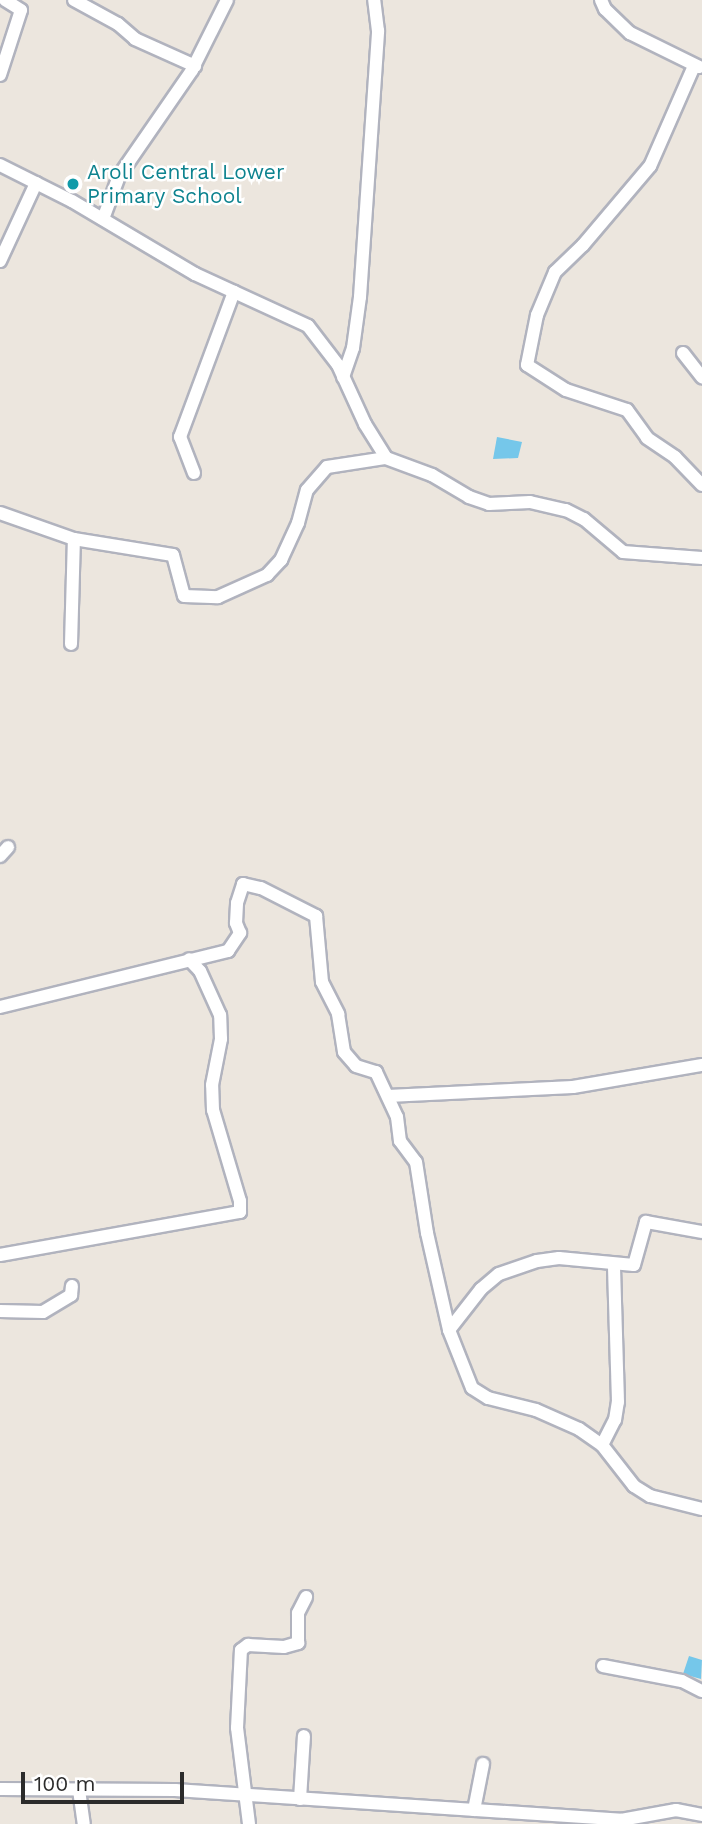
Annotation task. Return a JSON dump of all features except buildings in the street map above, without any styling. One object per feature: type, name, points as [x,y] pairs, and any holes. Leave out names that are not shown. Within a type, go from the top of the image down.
[{"type":"street","points":[[0,75],[23,5],[5,0]]},
{"type":"street","points":[[74,0],[118,24],[135,38],[195,66]]},
{"type":"street","points":[[103,219],[119,176],[195,66],[227,0]]},
{"type":"street","points":[[343,377],[353,348],[360,297],[378,31],[374,0]]},
{"type":"street","points":[[601,0],[605,9],[631,33],[698,67],[650,166],[583,245],[555,272],[537,315],[527,365],[565,390],[627,410],[647,438],[675,457],[702,485]]},
{"type":"street","points":[[0,165],[103,219],[195,274],[308,326],[338,365],[365,424],[386,458]]},
{"type":"street","points":[[0,261],[36,183]]},
{"type":"street","points":[[194,474],[180,436],[234,292]]},
{"type":"street","points":[[683,353],[702,377]]},
{"type":"street","points":[[0,513],[74,539],[173,555],[184,596],[218,597],[267,575],[281,560],[298,523],[307,490],[327,467],[386,458],[432,475],[469,497],[489,504],[530,502],[566,510],[584,519],[623,552],[702,558]]},
{"type":"street","points":[[71,644],[74,539]]},
{"type":"street","points":[[0,1007],[228,951],[240,933],[236,923],[237,903],[243,884],[261,888],[317,916],[322,982],[338,1014],[344,1052],[356,1066],[376,1072],[397,1117],[400,1140],[416,1162],[427,1233],[449,1330],[472,1388],[478,1394],[536,1410],[579,1429],[602,1445],[634,1486],[650,1496],[702,1509]]},
{"type":"street","points":[[0,1255],[240,1212],[240,1200],[213,1110],[212,1085],[221,1039],[220,1015],[200,971],[188,959]]},
{"type":"street","points":[[388,1096],[573,1087],[702,1065]]},
{"type":"street","points":[[449,1330],[481,1289],[499,1273],[559,1258],[634,1265],[639,1259],[646,1222],[702,1232]]},
{"type":"street","points":[[602,1445],[615,1420],[618,1402],[614,1265]]},
{"type":"street","points":[[0,1311],[43,1312],[71,1295],[72,1286]]},
{"type":"street","points":[[249,1824],[243,1795],[237,1728],[241,1650],[248,1645],[284,1647],[298,1643],[298,1613],[306,1597]]},
{"type":"street","points":[[603,1666],[682,1681],[702,1691]]},
{"type":"street","points":[[300,1798],[304,1736]]},
{"type":"street","points":[[474,1810],[483,1764]]},
{"type":"street","points":[[0,1789],[243,1795],[621,1820],[640,1820],[676,1810],[702,1815]]},
{"type":"street","points":[[79,1790],[85,1824]]},
{"type":"water","points":[[497,437],[522,442],[518,458],[493,459]]},
{"type":"water","points":[[689,1656],[702,1660],[701,1679],[683,1674]]},
{"type":"place","name":"Aroli Central Lower Primary School","points":[[73,184]]}]
